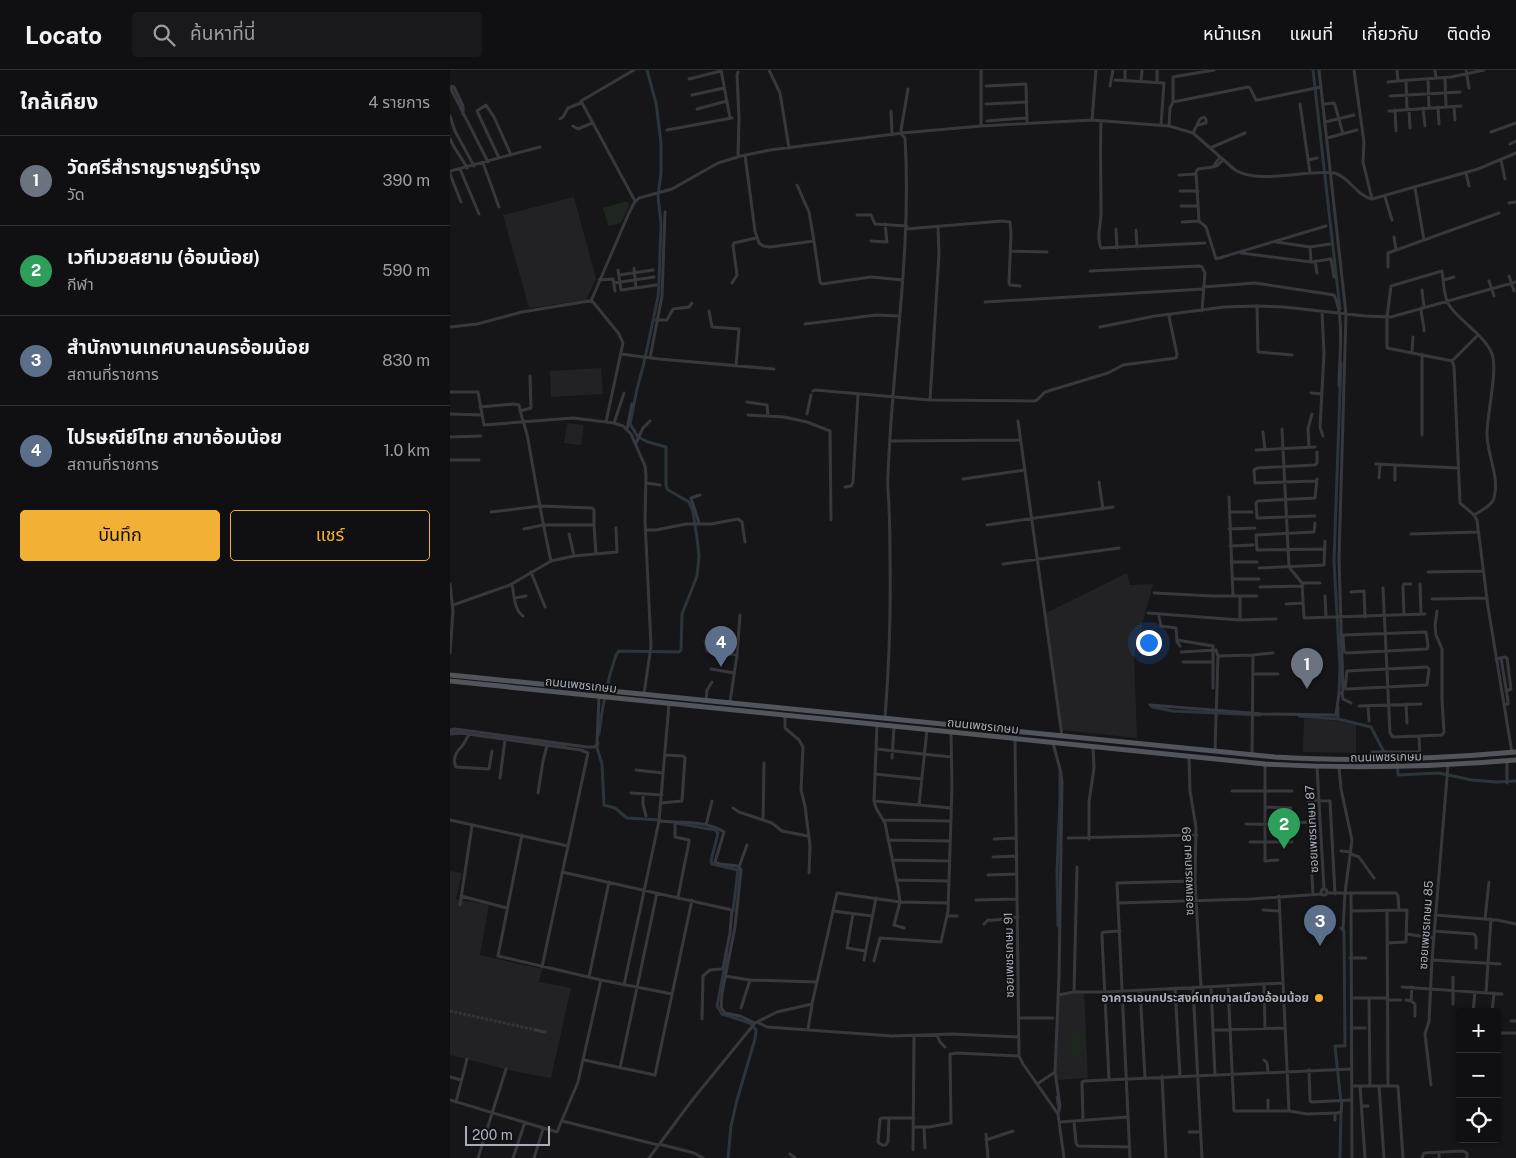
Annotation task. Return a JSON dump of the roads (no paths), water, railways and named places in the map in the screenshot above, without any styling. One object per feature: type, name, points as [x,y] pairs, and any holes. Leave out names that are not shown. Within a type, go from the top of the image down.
[{"type":"main road","name":"ถนนเพชรเกษม","points":[[450,675],[1285,758],[1397,760],[1514,752]]},
{"type":"main road","name":"ถนนเพชรเกษม","points":[[450,681],[1286,766],[1448,768],[1516,760]]},
{"type":"main road","points":[[1285,758],[1286,766]]},
{"type":"main road","points":[[1316,759],[1317,767]]},
{"type":"main road","points":[[1330,760],[1330,767]]},
{"type":"street","points":[[560,119],[568,108],[581,104],[582,100],[634,70]]},
{"type":"street","points":[[769,70],[780,93],[789,148]]},
{"type":"street","points":[[981,70],[981,126]]},
{"type":"street","points":[[1092,120],[1096,70]]},
{"type":"street","points":[[1110,86],[1112,70]]},
{"type":"street","points":[[1124,81],[1125,70]]},
{"type":"street","points":[[1141,81],[1142,70]]},
{"type":"street","points":[[1156,82],[1157,70]]},
{"type":"street","points":[[1169,126],[1174,77],[1196,71],[1214,70]]},
{"type":"street","points":[[1319,70],[1318,87],[1325,122],[1342,314],[1338,618],[1341,693],[1343,699],[1351,703]]},
{"type":"street","points":[[1354,70],[1364,142],[1363,162],[1372,200]]},
{"type":"street","points":[[1397,70],[1398,81]]},
{"type":"street","points":[[1435,70],[1436,78]]},
{"type":"street","points":[[1450,70],[1451,77]]},
{"type":"street","points":[[1388,82],[1445,78],[1482,70]]},
{"type":"street","points":[[689,79],[721,71],[727,102],[735,118]]},
{"type":"street","points":[[738,72],[735,118],[738,157]]},
{"type":"street","points":[[1467,72],[1469,88]]},
{"type":"street","points":[[1445,78],[1446,107]]},
{"type":"street","points":[[1428,79],[1429,108]]},
{"type":"street","points":[[1115,80],[1164,84],[1161,125]]},
{"type":"street","points":[[1406,80],[1410,128]]},
{"type":"street","points":[[986,86],[1026,84],[1026,123]]},
{"type":"street","points":[[463,114],[463,106],[452,86],[450,88],[463,114],[488,162]]},
{"type":"street","points":[[1172,102],[1248,87],[1258,100],[1318,87]]},
{"type":"street","points":[[692,95],[724,88]]},
{"type":"street","points":[[885,718],[890,609],[888,476],[898,316],[903,280],[906,227],[907,188],[903,135],[908,89]]},
{"type":"street","points":[[1390,96],[1460,92]]},
{"type":"street","points":[[696,109],[727,102]]},
{"type":"street","points":[[986,104],[1027,102]]},
{"type":"street","points":[[1325,104],[1334,103],[1343,134]]},
{"type":"street","points":[[581,104],[636,200]]},
{"type":"street","points":[[1300,104],[1310,173]]},
{"type":"street","points":[[499,158],[477,111],[486,105],[494,117],[511,155]]},
{"type":"street","points":[[1389,111],[1461,106]]},
{"type":"street","points":[[1438,107],[1439,124]]},
{"type":"street","points":[[1454,107],[1455,120]]},
{"type":"street","points":[[1423,108],[1425,126]]},
{"type":"street","points":[[1395,110],[1396,131]]},
{"type":"street","points":[[891,111],[892,135]]},
{"type":"street","points":[[1325,122],[1354,115]]},
{"type":"street","points":[[450,116],[455,131],[474,166]]},
{"type":"street","points":[[667,130],[735,118]]},
{"type":"street","points":[[987,121],[1026,118]]},
{"type":"street","points":[[591,301],[636,200],[642,196],[672,189],[718,163],[738,157],[789,148],[892,135],[1026,123],[1092,120],[1101,123],[1161,125],[1193,133],[1235,170],[1247,175],[1328,172],[1341,175],[1363,195],[1372,200],[1466,173],[1516,153]]},
{"type":"street","points":[[573,126],[578,128],[592,123]]},
{"type":"street","points":[[1101,123],[1100,246],[1103,248],[1117,248],[1205,243]]},
{"type":"street","points":[[1491,132],[1516,123]]},
{"type":"street","points":[[1193,133],[1198,125]]},
{"type":"street","points":[[1326,138],[1357,130]]},
{"type":"street","points":[[1210,148],[1245,133]]},
{"type":"street","points":[[450,140],[467,168]]},
{"type":"street","points":[[1510,144],[1516,141]]},
{"type":"street","points":[[460,202],[450,173],[540,147]]},
{"type":"street","points":[[745,157],[756,238],[759,243],[770,247],[814,241]]},
{"type":"street","points":[[1199,221],[1196,174],[1198,169],[1213,167],[1222,158]]},
{"type":"street","points":[[1308,160],[1317,158]]},
{"type":"street","points":[[1501,160],[1505,179]]},
{"type":"street","points":[[482,163],[499,207]]},
{"type":"street","points":[[460,169],[479,214]]},
{"type":"street","points":[[1478,169],[1480,176]]},
{"type":"street","points":[[1466,173],[1469,186]]},
{"type":"street","points":[[1179,174],[1196,174]]},
{"type":"street","points":[[797,185],[809,212],[820,282],[822,284],[871,277],[903,280]]},
{"type":"street","points":[[1415,188],[1424,240]]},
{"type":"street","points":[[1180,191],[1198,191]]},
{"type":"street","points":[[1385,197],[1392,220]]},
{"type":"street","points":[[1509,203],[1516,202]]},
{"type":"street","points":[[1181,206],[1198,206]]},
{"type":"street","points":[[648,358],[662,296],[665,212]]},
{"type":"street","points":[[1388,267],[1388,253],[1499,213]]},
{"type":"street","points":[[857,215],[872,215],[874,223],[906,227],[1010,222],[1009,283],[1010,285],[1020,286]]},
{"type":"street","points":[[1182,222],[1199,221],[1206,227],[1216,259],[1326,226]]},
{"type":"street","points":[[872,241],[887,242],[885,224]]},
{"type":"street","points":[[930,400],[939,254],[938,226]]},
{"type":"street","points":[[1116,229],[1117,248]]},
{"type":"street","points":[[1136,230],[1137,247]]},
{"type":"street","points":[[1394,237],[1396,250]]},
{"type":"street","points":[[732,282],[737,275],[734,243],[756,238]]},
{"type":"street","points":[[1273,242],[1310,247],[1330,244]]},
{"type":"street","points":[[1310,247],[1317,273]]},
{"type":"street","points":[[1010,251],[1047,252]]},
{"type":"street","points":[[1238,252],[1313,261],[1331,260],[1334,277]]},
{"type":"street","points":[[1090,271],[1195,265],[1204,270],[1202,311]]},
{"type":"street","points":[[634,268],[636,288]]},
{"type":"street","points":[[653,270],[618,273],[621,290],[656,285]]},
{"type":"street","points":[[1452,361],[1387,348],[1387,317],[1391,286],[1442,271],[1447,301],[1491,350],[1494,361],[1487,431],[1488,447],[1496,482],[1493,501],[1474,516]]},
{"type":"street","points":[[1509,276],[1514,291]]},
{"type":"street","points":[[614,283],[654,277]]},
{"type":"street","points":[[1444,280],[1454,277]]},
{"type":"street","points":[[599,280],[613,279],[615,291]]},
{"type":"street","points":[[1490,281],[1494,296]]},
{"type":"street","points":[[1100,327],[1155,316],[1224,307],[1257,306],[1387,317],[1516,282]]},
{"type":"street","points":[[985,302],[1255,284],[1330,294],[1335,297],[1342,314],[1339,386]]},
{"type":"street","points":[[1422,290],[1421,318],[1424,331]]},
{"type":"street","points":[[450,327],[477,324],[539,309],[591,301]]},
{"type":"street","points":[[591,301],[622,337],[623,343],[606,422]]},
{"type":"street","points":[[656,320],[667,320],[674,309],[689,307],[692,303]]},
{"type":"street","points":[[1257,306],[1258,352],[1292,355]]},
{"type":"street","points":[[709,311],[712,327],[740,329],[736,366]]},
{"type":"street","points":[[1322,312],[1324,354],[1320,427],[1324,436]]},
{"type":"street","points":[[806,422],[812,393],[816,390],[930,400],[1034,401],[1045,392],[1100,376],[1123,365],[1176,358],[1178,354],[1169,317],[1171,314]]},
{"type":"street","points":[[805,324],[876,315],[898,316]]},
{"type":"street","points":[[1452,361],[1478,335]]},
{"type":"street","points":[[1412,352],[1413,337]]},
{"type":"street","points":[[621,354],[774,369]]},
{"type":"street","points":[[1422,354],[1422,435]]},
{"type":"street","points":[[1452,361],[1454,366],[1460,503],[1476,520],[1496,658],[1514,752]]},
{"type":"street","points":[[520,411],[531,408],[530,376]]},
{"type":"street","points":[[450,392],[478,392],[484,425],[573,418],[614,423],[627,429],[639,440]]},
{"type":"street","points":[[614,423],[624,393]]},
{"type":"street","points":[[1311,393],[1322,394]]},
{"type":"street","points":[[845,487],[851,486],[853,482],[858,394]]},
{"type":"street","points":[[747,402],[767,405],[768,416]]},
{"type":"street","points":[[627,429],[632,404]]},
{"type":"street","points":[[480,407],[519,405],[551,561]]},
{"type":"street","points":[[450,414],[482,415]]},
{"type":"street","points":[[1309,448],[1308,430],[1312,414]]},
{"type":"street","points":[[748,415],[779,416],[806,422],[830,432],[832,520]]},
{"type":"street","points":[[644,694],[650,653],[645,530],[646,483],[645,466],[639,440],[643,428],[650,420]]},
{"type":"street","points":[[1018,421],[1062,736]]},
{"type":"street","points":[[1282,429],[1289,567],[1302,585],[1304,618],[1423,614],[1420,584]]},
{"type":"street","points":[[1264,432],[1265,450]]},
{"type":"street","points":[[450,437],[480,436]]},
{"type":"street","points":[[890,441],[1021,440]]},
{"type":"street","points":[[1256,450],[1316,447]]},
{"type":"street","points":[[1315,516],[1257,518],[1256,503],[1258,501],[1315,498],[1317,480],[1255,483],[1254,470],[1256,468],[1315,465],[1317,463],[1317,452]]},
{"type":"street","points":[[450,460],[479,460]]},
{"type":"street","points":[[1379,478],[1378,464],[1458,468]]},
{"type":"street","points":[[1395,465],[1395,480]]},
{"type":"street","points":[[963,479],[1025,470]]},
{"type":"street","points":[[1099,482],[1103,509]]},
{"type":"street","points":[[646,483],[660,484]]},
{"type":"street","points":[[696,524],[692,501],[693,496],[700,495]]},
{"type":"street","points":[[1229,497],[1233,596]]},
{"type":"street","points":[[491,512],[540,506],[592,508],[594,510],[596,554]]},
{"type":"street","points":[[987,525],[1113,507]]},
{"type":"street","points":[[1229,512],[1252,512]]},
{"type":"street","points":[[645,530],[711,524],[740,519],[745,542]]},
{"type":"street","points":[[1315,523],[1314,532],[1256,535],[1258,551],[1325,549]]},
{"type":"street","points":[[524,529],[543,525],[594,525]]},
{"type":"street","points":[[452,604],[512,584],[551,561],[574,556],[617,552],[616,528]]},
{"type":"street","points":[[1229,529],[1255,528]]},
{"type":"street","points":[[1411,534],[1477,532]]},
{"type":"street","points":[[569,534],[574,556]]},
{"type":"street","points":[[1259,568],[1324,565],[1325,541]]},
{"type":"street","points":[[1230,546],[1253,545]]},
{"type":"street","points":[[1003,564],[1119,548]]},
{"type":"street","points":[[1231,562],[1257,562]]},
{"type":"street","points":[[1428,572],[1483,571]]},
{"type":"street","points":[[531,572],[545,608]]},
{"type":"street","points":[[1232,579],[1259,579]]},
{"type":"street","points":[[1260,587],[1320,583]]},
{"type":"street","points":[[450,584],[452,604],[450,653]]},
{"type":"street","points":[[512,584],[518,613],[523,616]]},
{"type":"street","points":[[1404,615],[1403,586],[1404,584],[1411,584]]},
{"type":"street","points":[[1383,588],[1388,705],[1391,736],[1393,737],[1442,735],[1444,732],[1442,649],[1436,635],[1435,626],[1437,611]]},
{"type":"street","points":[[1351,592],[1364,591],[1365,617]]},
{"type":"street","points":[[1154,593],[1257,596]]},
{"type":"street","points":[[515,598],[526,596]]},
{"type":"street","points":[[1240,596],[1240,620]]},
{"type":"street","points":[[1325,596],[1326,618]]},
{"type":"street","points":[[1432,599],[1487,598]]},
{"type":"street","points":[[1286,604],[1303,603]]},
{"type":"street","points":[[1148,613],[1240,620],[1276,619]]},
{"type":"street","points":[[730,702],[737,655],[740,615]]},
{"type":"street","points":[[1160,617],[1161,626],[1176,628],[1177,640],[1180,646]]},
{"type":"street","points":[[1426,632],[1427,649],[1386,652],[1345,653],[1343,637],[1344,635],[1426,632]]},
{"type":"street","points":[[1177,640],[1211,644],[1214,650],[1213,688]]},
{"type":"street","points":[[706,641],[707,651],[737,655]]},
{"type":"street","points":[[1181,652],[1218,651],[1215,751]]},
{"type":"street","points":[[1218,656],[1273,653]]},
{"type":"street","points":[[1252,755],[1253,655]]},
{"type":"street","points":[[1496,658],[1508,658],[1511,689],[1506,690],[1508,703],[1504,704]]},
{"type":"street","points":[[1182,662],[1214,662]]},
{"type":"street","points":[[1424,667],[1429,669],[1427,685],[1387,688],[1347,689],[1345,686],[1347,671],[1424,667]]},
{"type":"street","points":[[711,669],[734,673]]},
{"type":"street","points":[[1253,674],[1278,674]]},
{"type":"street","points":[[706,700],[712,682]]},
{"type":"street","points":[[1150,705],[1216,712],[1335,716],[1341,693]]},
{"type":"street","points":[[450,734],[456,733],[548,746],[595,747],[597,744],[602,697]]},
{"type":"street","points":[[624,985],[660,820],[669,704]]},
{"type":"street","points":[[1406,704],[1407,724]]},
{"type":"street","points":[[1359,706],[1421,704]]},
{"type":"street","points":[[1368,706],[1369,721]]},
{"type":"street","points":[[785,716],[785,728],[799,740],[802,747],[801,790],[805,806],[810,854],[809,873]]},
{"type":"street","points":[[877,725],[874,801],[884,820],[900,902],[894,924],[897,927],[904,928]]},
{"type":"street","points":[[892,758],[894,727]]},
{"type":"street","points":[[450,730],[455,729],[584,748],[587,752],[588,755],[542,967]]},
{"type":"street","points":[[919,805],[927,730]]},
{"type":"street","points":[[874,961],[880,938],[941,942],[948,916],[952,786],[950,733]]},
{"type":"street","points":[[468,735],[463,745],[457,750],[454,761],[456,767],[489,769],[492,750]]},
{"type":"street","points":[[1419,736],[1420,759]]},
{"type":"street","name":"ซอยเพชรเกษม 91","points":[[1015,739],[1019,1056]]},
{"type":"street","points":[[500,778],[505,740]]},
{"type":"street","points":[[1053,742],[1062,783],[1055,1072],[1060,1108],[1058,1114]]},
{"type":"street","points":[[538,793],[542,761],[548,746]]},
{"type":"street","points":[[1089,838],[1089,802],[1094,768],[1093,746]]},
{"type":"street","points":[[876,749],[951,758]]},
{"type":"street","points":[[1372,760],[1372,752],[1419,752]]},
{"type":"street","points":[[661,803],[682,801],[685,758],[665,755]]},
{"type":"street","name":"ซอยเพชรเกษม 89","points":[[1189,756],[1190,790],[1197,835],[1195,880],[1201,987]]},
{"type":"street","points":[[1507,760],[1507,783]]},
{"type":"street","points":[[763,820],[764,763]]},
{"type":"street","points":[[1265,764],[1265,860],[1278,860]]},
{"type":"street","name":"ซอยเพชรเกษม 87","points":[[1317,767],[1324,890]]},
{"type":"street","points":[[1339,767],[1341,789],[1352,840],[1345,894],[1343,930]]},
{"type":"street","name":"ซอยเพชรเกษม 85","points":[[1431,1085],[1425,1034],[1429,1022],[1434,931],[1448,768]]},
{"type":"street","points":[[636,770],[664,772]]},
{"type":"street","points":[[875,774],[922,779]]},
{"type":"street","points":[[1232,791],[1292,791]]},
{"type":"street","points":[[631,793],[662,795]]},
{"type":"street","points":[[643,794],[642,804],[646,816]]},
{"type":"street","points":[[1313,895],[1308,801],[1318,800],[1330,801],[1334,894]]},
{"type":"street","points":[[706,825],[712,801]]},
{"type":"street","points":[[874,801],[950,808]]},
{"type":"street","points":[[734,808],[738,812],[775,825],[782,831],[808,836]]},
{"type":"street","points":[[1265,808],[1291,808]]},
{"type":"street","points":[[450,820],[568,846]]},
{"type":"street","points":[[660,820],[706,825],[724,832],[715,863],[740,867]]},
{"type":"street","points":[[884,820],[950,821]]},
{"type":"street","points":[[675,822],[675,837],[689,840],[690,842],[678,897]]},
{"type":"street","points":[[1246,824],[1265,825],[1310,822]]},
{"type":"street","points":[[460,905],[472,826]]},
{"type":"street","points":[[522,835],[498,956],[672,994]]},
{"type":"street","points":[[1068,838],[1197,835]]},
{"type":"street","points":[[994,838],[1016,838]]},
{"type":"street","points":[[888,840],[950,841]]},
{"type":"street","points":[[1250,842],[1292,842]]},
{"type":"street","points":[[747,845],[740,867],[735,927],[721,998],[723,1012],[740,1016],[754,1024],[767,1027],[914,1037],[965,1034],[1019,1037]]},
{"type":"street","points":[[1342,851],[1351,853],[1361,859],[1368,872],[1374,878]]},
{"type":"street","points":[[993,857],[1017,856]]},
{"type":"street","points":[[892,860],[950,860]]},
{"type":"street","points":[[1074,992],[1077,868]]},
{"type":"street","points":[[562,872],[692,900],[733,912],[723,968],[710,970],[703,976],[702,1019]]},
{"type":"street","points":[[988,875],[1017,874]]},
{"type":"street","points":[[896,880],[948,881]]},
{"type":"street","points":[[1130,1158],[1118,882],[1195,880]]},
{"type":"street","points":[[589,977],[609,882]]},
{"type":"street","points":[[1485,919],[1489,882]]},
{"type":"street","points":[[1322,894],[1324,890],[1327,893]]},
{"type":"street","points":[[808,1029],[837,892],[900,902],[948,903]]},
{"type":"street","points":[[620,1068],[657,893]]},
{"type":"street","points":[[1118,903],[1251,899],[1325,895],[1327,893],[1396,893],[1398,896],[1398,910]]},
{"type":"street","points":[[1351,893],[1352,1158]]},
{"type":"street","points":[[461,896],[507,908]]},
{"type":"street","points":[[1279,896],[1289,1111]]},
{"type":"street","points":[[864,960],[876,898]]},
{"type":"street","points":[[976,900],[1017,899]]},
{"type":"street","points":[[584,1060],[655,1075],[692,900]]},
{"type":"street","points":[[1263,910],[1280,911]]},
{"type":"street","points":[[1386,910],[1388,1086]]},
{"type":"street","points":[[1350,911],[1407,910],[1405,942],[1387,943]]},
{"type":"street","points":[[833,912],[872,916]]},
{"type":"street","points":[[853,914],[847,948],[865,951]]},
{"type":"street","points":[[1436,915],[1491,919],[1516,924]]},
{"type":"street","points":[[948,916],[957,916]]},
{"type":"street","points":[[984,924],[988,920],[1000,921],[1018,917]]},
{"type":"street","points":[[1486,993],[1491,919]]},
{"type":"street","points":[[1109,1079],[1102,933],[1120,930]]},
{"type":"street","points":[[1434,931],[1474,934],[1476,937],[1476,948]]},
{"type":"street","points":[[1407,934],[1434,938]]},
{"type":"street","points":[[1350,958],[1366,958]]},
{"type":"street","points":[[1432,960],[1500,964]]},
{"type":"street","points":[[725,976],[750,980],[817,982]]},
{"type":"street","points":[[1453,977],[1453,1004]]},
{"type":"street","points":[[450,1100],[557,1132],[578,1082],[601,980]]},
{"type":"street","points":[[740,1008],[750,980]]},
{"type":"street","points":[[1058,996],[1074,992],[1283,983]]},
{"type":"street","points":[[1264,984],[1265,1028]]},
{"type":"street","points":[[1228,986],[1234,1111],[1289,1111],[1307,1114],[1336,1113],[1341,1112],[1342,1101]]},
{"type":"street","points":[[1193,987],[1202,1158]]},
{"type":"street","points":[[1211,987],[1215,1075]]},
{"type":"street","points":[[1402,987],[1502,994]]},
{"type":"street","points":[[1411,1001],[1412,987]]},
{"type":"street","points":[[1175,988],[1180,1076]]},
{"type":"street","points":[[1140,990],[1145,1077]]},
{"type":"street","points":[[1473,1008],[1475,992]]},
{"type":"street","points":[[1492,1008],[1494,993]]},
{"type":"street","points":[[1351,998],[1401,1000]]},
{"type":"street","points":[[1369,998],[1370,1086]]},
{"type":"street","points":[[1406,1000],[1415,1004],[1415,1016]]},
{"type":"street","points":[[649,1158],[658,1144],[754,1024],[777,1012],[812,1004]]},
{"type":"street","points":[[1019,1018],[1053,1018]]},
{"type":"street","points":[[1213,1030],[1285,1028]]},
{"type":"street","points":[[1351,1028],[1366,1028]]},
{"type":"street","points":[[536,1030],[544,1032]]},
{"type":"street","points":[[1501,1032],[1516,1033]]},
{"type":"street","points":[[937,1035],[945,1047]]},
{"type":"street","points":[[913,1150],[914,1037]]},
{"type":"street","points":[[914,1127],[944,1126],[951,1123],[950,1054],[1019,1056],[1058,1114],[1064,1158]]},
{"type":"street","points":[[456,1102],[467,1059]]},
{"type":"street","points":[[1264,1060],[1267,1063],[1268,1072]]},
{"type":"street","points":[[1083,1120],[1082,1082],[1162,1076],[1351,1068]]},
{"type":"street","points":[[478,1158],[506,1069]]},
{"type":"street","points":[[1309,1070],[1311,1102],[1352,1100]]},
{"type":"street","points":[[1037,1084],[1055,1072]]},
{"type":"street","points":[[1162,1076],[1166,1158]]},
{"type":"street","points":[[450,1077],[461,1080]]},
{"type":"street","points":[[1352,1086],[1396,1085],[1399,1087],[1403,1158]]},
{"type":"street","points":[[1360,1086],[1365,1158]]},
{"type":"street","points":[[1379,1086],[1384,1158]]},
{"type":"street","points":[[1268,1100],[1268,1111]]},
{"type":"street","points":[[1362,1106],[1368,1106]]},
{"type":"street","points":[[1336,1113],[1336,1120]]},
{"type":"street","points":[[889,1118],[888,1141],[886,1145],[882,1146],[878,1142],[879,1120],[889,1118],[914,1118]]},
{"type":"street","points":[[1060,1122],[1128,1118]]},
{"type":"street","points":[[562,1121],[658,1144],[704,1158]]},
{"type":"street","points":[[1074,1121],[1076,1143],[1078,1146],[1130,1147]]},
{"type":"street","points":[[513,1158],[525,1122]]},
{"type":"street","points":[[924,1127],[925,1148]]},
{"type":"street","points":[[534,1158],[544,1129]]},
{"type":"street","points":[[986,1140],[1013,1131]]},
{"type":"street","points":[[1189,1132],[1201,1132]]},
{"type":"street","points":[[986,1134],[988,1158]]},
{"type":"street","points":[[1422,1158],[1424,1154],[1438,1152],[1463,1152],[1467,1154],[1467,1158]]},
{"type":"street","points":[[1438,1152],[1439,1158]]},
{"type":"street","points":[[790,1154],[795,1158]]},
{"type":"waterway","points":[[599,734],[607,684],[619,651],[679,652],[681,650],[682,614],[697,576],[699,556],[693,512],[689,502],[668,490],[666,486],[666,447],[638,437],[630,424],[658,297],[659,282],[661,224],[658,196],[661,173],[661,143],[656,103],[647,70]]},
{"type":"waterway","points":[[1313,70],[1340,309]]},
{"type":"waterway","points":[[1339,694],[1340,667],[1334,561],[1341,363]]},
{"type":"waterway","points":[[1152,707],[1173,711],[1260,715]]},
{"type":"waterway","points":[[1338,707],[1338,719]]},
{"type":"waterway","points":[[1299,716],[1338,719],[1371,727],[1385,754],[1397,753],[1398,775],[1439,773],[1472,780],[1516,781]]},
{"type":"waterway","points":[[450,732],[463,732]]},
{"type":"waterway","points":[[491,736],[565,745]]},
{"type":"waterway","points":[[598,743],[597,748],[602,764],[604,805],[615,808],[627,818],[660,820]]},
{"type":"waterway","points":[[1058,926],[1057,871],[1060,772]]},
{"type":"waterway","points":[[676,823],[715,830],[718,833],[711,861],[712,864],[738,870],[733,911]]},
{"type":"waterway","points":[[1341,928],[1344,931],[1345,1046],[1335,1046],[1341,1102]]},
{"type":"waterway","points":[[727,954],[717,1006],[722,1014],[750,1023],[756,1030],[731,1126],[728,1158]]},
{"type":"waterway","points":[[1057,1097],[1059,1110]]},
{"type":"waterway","points":[[1340,1158],[1341,1111]]},
{"type":"tunnel","points":[[450,1011],[536,1030]]},
{"type":"place","name":"ไปรษณีย์ไทย สาขาอ้อมน้อย","points":[[721,667]]},
{"type":"place","name":"วัดศรีสําราญราษฎร์บํารุง","points":[[1307,689]]},
{"type":"place","name":"เวทีมวยสยาม (อ้อมน้อย)","points":[[1284,849]]},
{"type":"place","name":"สำนักงานเทศบาลนครอ้อมน้อย","points":[[1320,946]]},
{"type":"place","name":"อาคารเอนกประสงค์เทศบาลเมืองอ้อมน้อย","points":[[1319,998]]}]
